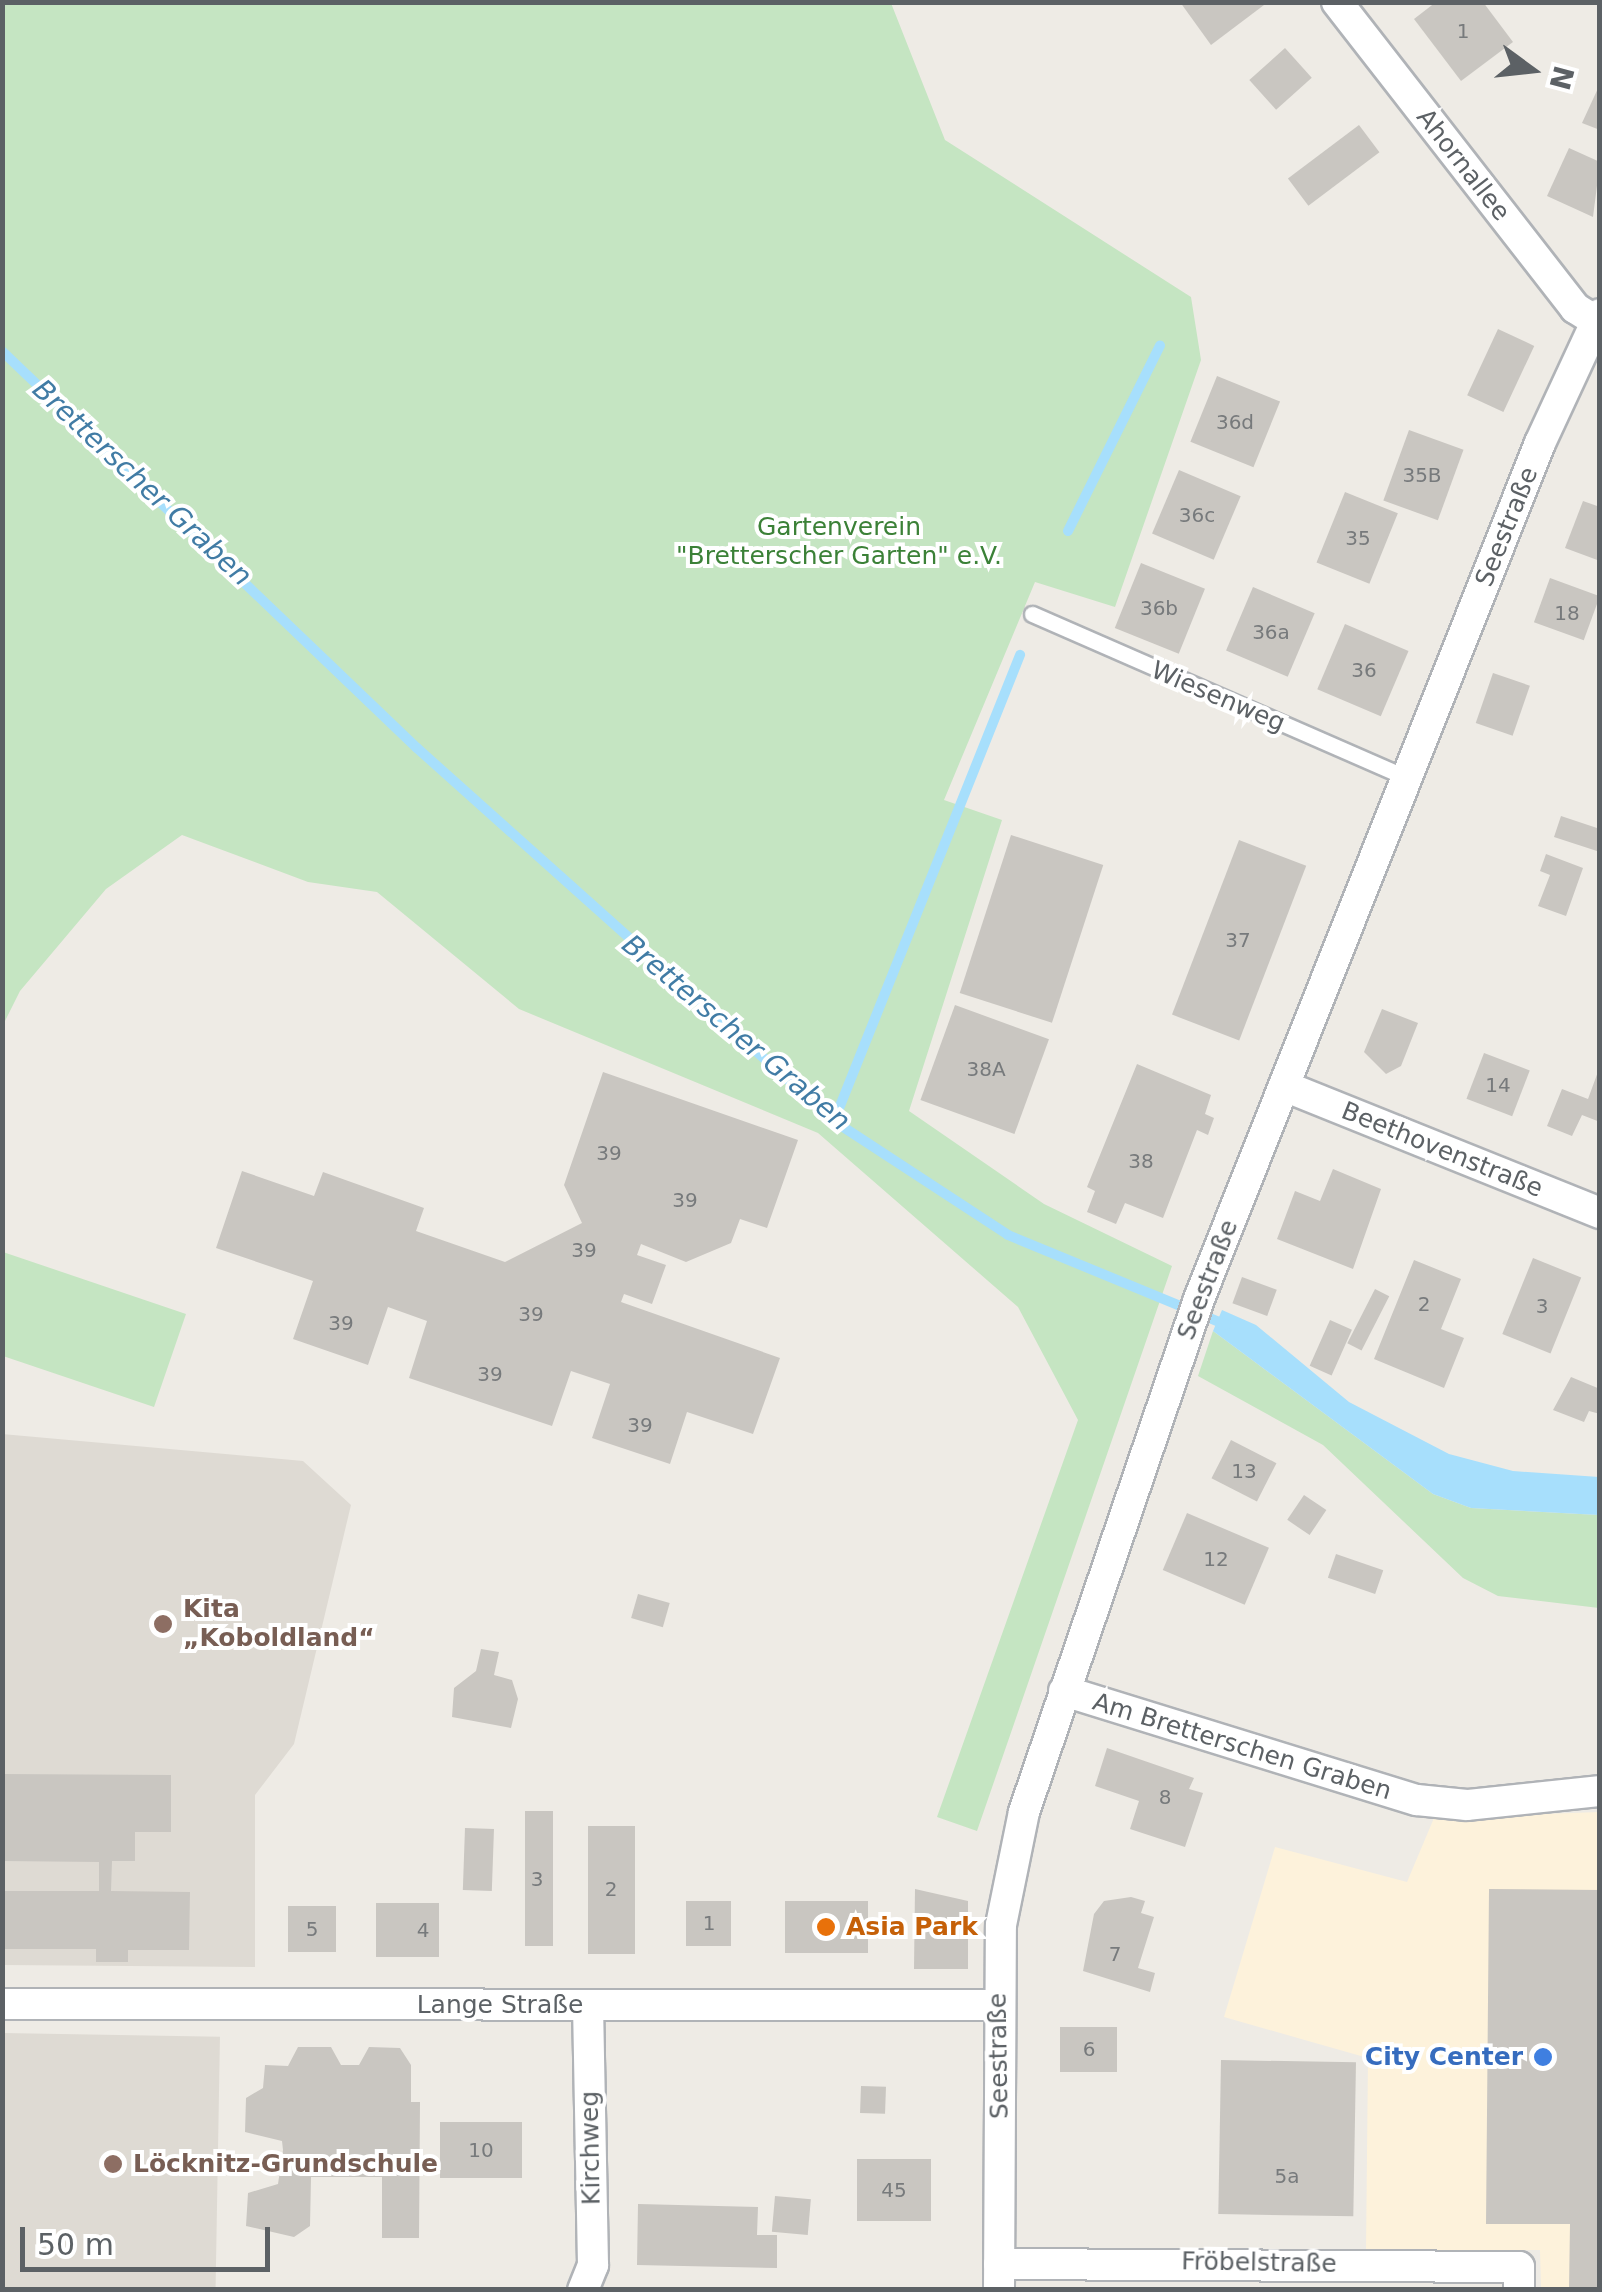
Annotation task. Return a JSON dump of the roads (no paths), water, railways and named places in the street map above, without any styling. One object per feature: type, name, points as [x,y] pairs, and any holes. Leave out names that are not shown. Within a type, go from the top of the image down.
[{"type":"street","name":"Ahornallee","points":[[1337,2],[1575,308],[1598,318]]},
{"type":"street","name":"Seestraße","points":[[999,2277],[998,2005],[1009,1864],[1064,1691],[1200,1299],[1405,777],[1598,318]]},
{"type":"street","name":"Beethovenstraße","points":[[1284,1086],[1600,1213]]},
{"type":"street","name":"Am Bretterschen Graben","points":[[1064,1691],[1417,1800],[1467,1804],[1600,1792]]},
{"type":"street","name":"Lange Straße","points":[[2,2004],[998,2005]]},
{"type":"street","name":"Kirchweg","points":[[584,2290],[593,2265],[588,2006]]},
{"type":"street","name":"Fröbelstraße","points":[[999,2277],[1519,2278]]},
{"type":"lane","name":"Wiesenweg","points":[[1032,614],[1405,777]]},
{"type":"water","points":[[1222,1310],[1256,1325],[1349,1402],[1449,1454],[1513,1471],[1599,1477],[1599,1515],[1471,1508],[1433,1494],[1213,1331]]},
{"type":"waterway","points":[[1068,531],[1160,346]]},
{"type":"waterway","name":"Bretterscher Graben","points":[[2,351],[417,748],[834,1121],[1008,1235],[1226,1325]]},
{"type":"waterway","points":[[834,1121],[1020,655]]},
{"type":"place","name":"Kita „Koboldland“","points":[[163,1624]]},
{"type":"place","name":"Asia Park","points":[[826,1927]]},
{"type":"place","name":"City Center","points":[[1543,2057]]},
{"type":"place","name":"Löcknitz-Grundschule","points":[[113,2164]]},
{"type":"park label","name":"Gartenverein \"Bretterscher Garten\" e.V.","points":[[839,542]]}]
